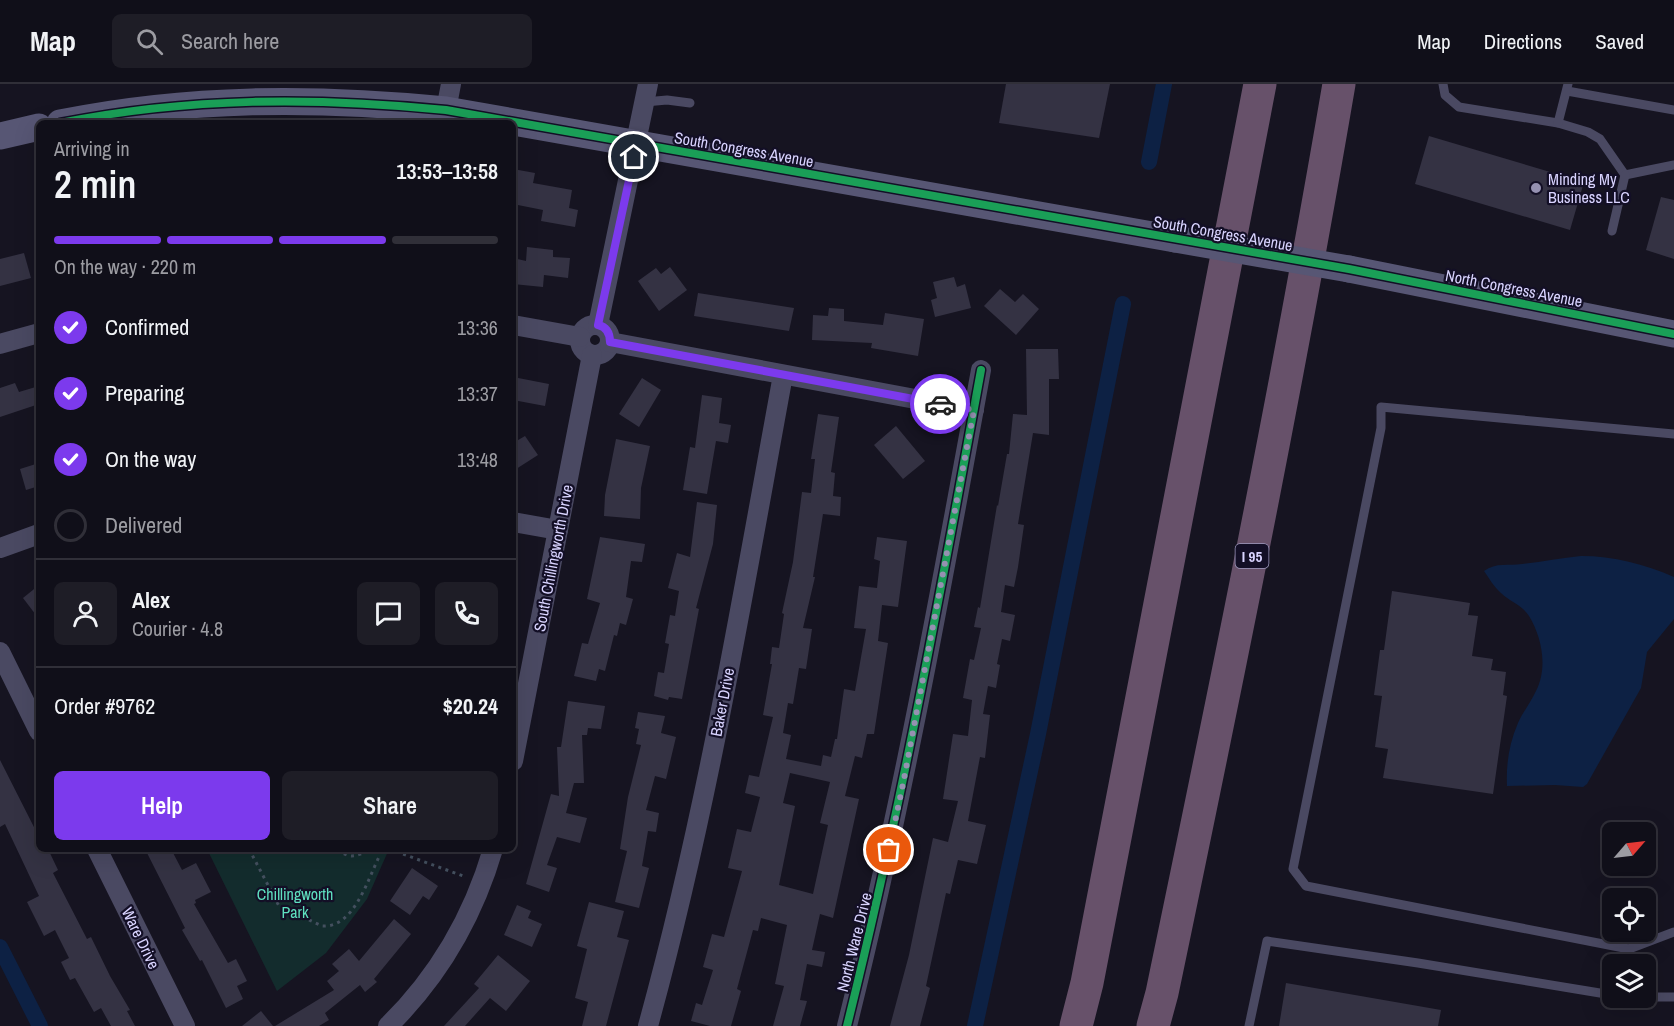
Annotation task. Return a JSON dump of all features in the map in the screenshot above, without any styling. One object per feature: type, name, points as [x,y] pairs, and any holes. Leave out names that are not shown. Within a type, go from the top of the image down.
[{"type":"highway","points":[[1076,1026],[1087,983],[1260,84]]},
{"type":"highway","name":"I 95","points":[[1153,1026],[1162,993],[1247,585],[1318,210],[1339,84]]},
{"type":"street","points":[[446,110],[451,84]]},
{"type":"street","points":[[598,325],[646,93]]},
{"type":"street","name":"South Congress Avenue","points":[[75,120],[175,106],[243,101],[311,100],[446,110],[502,120]]},
{"type":"street","name":"South Congress Avenue","points":[[516,123],[1349,269]]},
{"type":"street","points":[[0,136],[36,128]]},
{"type":"street","name":"North Congress Avenue","points":[[1349,269],[1674,334]]},
{"type":"street","points":[[598,325],[605,328],[610,342],[601,355],[592,355],[582,348],[580,337],[587,327],[598,325]]},
{"type":"street","points":[[516,326],[580,337]]},
{"type":"street","points":[[0,344],[36,334]]},
{"type":"street","points":[[610,342],[974,410]]},
{"type":"street","name":"South Chillingworth Drive","points":[[516,745],[592,355]]},
{"type":"street","name":"North Ware Drive","points":[[847,1026],[903,784],[981,370]]},
{"type":"street","name":"Baker Drive","points":[[648,1026],[681,897],[713,751],[783,375]]},
{"type":"street","points":[[516,523],[558,530]]},
{"type":"street","points":[[0,548],[36,535]]},
{"type":"street","points":[[0,652],[36,725]]},
{"type":"street","name":"Ware Drive","points":[[98,852],[185,1026]]},
{"type":"street","points":[[388,1026],[446,957],[467,920],[492,852]]},
{"type":"lane","points":[[1443,84],[1445,95],[1459,107],[1558,123],[1588,132],[1600,139],[1625,175],[1612,231]]},
{"type":"lane","points":[[1558,123],[1567,87],[1674,111]]},
{"type":"lane","points":[[646,93],[667,100],[690,103]]},
{"type":"lane","points":[[1625,175],[1674,165]]},
{"type":"lane","points":[[1674,434],[1381,406],[1381,428],[1293,869],[1306,886],[1629,949],[1674,932]]},
{"type":"lane","points":[[1249,1026],[1267,941],[1602,993]]},
{"type":"lane","points":[[1656,997],[1674,997]]},
{"type":"path","points":[[251,852],[279,906],[328,927],[342,921],[352,912],[379,857],[378,852]]},
{"type":"path","points":[[342,852],[351,857],[357,857],[366,852]]},
{"type":"path","points":[[397,852],[466,877]]},
{"type":"green space","name":"Chillingworth Park","points":[[208,852],[388,852],[367,899],[326,953],[277,991]]},
{"type":"water","points":[[1581,556],[1605,557],[1629,562],[1674,577],[1674,619],[1647,652],[1641,688],[1587,784],[1583,787],[1507,786],[1510,746],[1518,723],[1540,682],[1542,653],[1534,624],[1529,616],[1498,591],[1484,571],[1498,565],[1517,565]]},
{"type":"building","points":[[1006,84],[1110,84],[1099,138],[999,123]]},
{"type":"building","points":[[1429,136],[1584,182],[1570,230],[1415,184]]},
{"type":"building","points":[[516,170],[535,173],[533,183],[572,190],[569,208],[578,210],[575,227],[541,221],[543,210],[516,205]]},
{"type":"building","points":[[1661,197],[1674,200],[1674,259],[1646,250]]},
{"type":"building","points":[[527,247],[553,250],[553,257],[570,258],[568,278],[544,275],[543,287],[516,284],[516,259],[526,261]]},
{"type":"building","points":[[24,253],[31,278],[0,286],[0,259]]},
{"type":"building","points":[[670,267],[687,290],[659,311],[638,281],[656,268],[661,274]]},
{"type":"building","points":[[954,277],[957,287],[965,284],[971,308],[935,317],[931,300],[937,298],[933,282]]},
{"type":"building","points":[[1000,289],[1015,302],[1023,294],[1039,309],[1016,335],[984,306]]},
{"type":"building","points":[[698,293],[794,308],[789,331],[694,316]]},
{"type":"building","points":[[829,308],[844,309],[844,321],[883,325],[885,313],[924,319],[918,356],[871,348],[872,343],[812,340],[813,315],[828,316]]},
{"type":"building","points":[[1026,349],[1058,349],[1059,379],[1049,379],[1049,435],[1033,433],[1018,524],[1024,525],[1018,567],[1014,587],[1005,585],[1001,612],[1015,615],[1010,641],[1002,639],[997,664],[1000,665],[996,688],[988,686],[983,714],[990,715],[985,758],[980,757],[968,821],[986,825],[977,864],[958,860],[950,894],[946,893],[926,986],[930,988],[920,1026],[890,1026],[909,955],[933,838],[948,842],[958,801],[943,799],[953,734],[968,736],[972,700],[963,698],[970,659],[974,660],[981,628],[974,627],[978,607],[980,608],[997,505],[1007,454],[1009,454],[1013,414],[1027,415]]},
{"type":"building","points":[[516,378],[549,384],[545,406],[516,401]]},
{"type":"building","points":[[642,378],[661,390],[639,427],[619,414]]},
{"type":"building","points":[[15,383],[19,392],[36,387],[36,405],[0,417],[0,388]]},
{"type":"building","points":[[702,395],[722,398],[719,423],[731,425],[728,443],[716,441],[707,494],[683,490],[690,447],[695,448]]},
{"type":"building","points":[[818,414],[839,417],[831,472],[835,473],[833,496],[841,497],[840,516],[823,514],[813,577],[815,577],[803,628],[812,629],[806,669],[799,668],[793,704],[788,703],[783,733],[791,735],[786,759],[821,766],[823,755],[831,757],[835,739],[837,739],[844,689],[855,691],[866,629],[854,628],[859,586],[877,588],[880,561],[874,559],[877,537],[907,541],[898,607],[882,605],[878,641],[888,643],[874,734],[867,734],[862,758],[855,756],[845,796],[859,799],[833,918],[820,914],[812,950],[825,952],[822,967],[807,964],[800,1000],[807,1001],[800,1026],[773,1026],[784,986],[775,984],[787,925],[761,918],[758,931],[753,930],[737,989],[741,991],[731,1026],[710,1026],[691,1021],[696,1003],[702,1005],[713,970],[703,967],[712,934],[724,937],[742,871],[728,868],[737,829],[751,832],[760,797],[745,793],[749,775],[759,777],[773,717],[763,715],[772,664],[770,664],[772,647],[779,648],[784,614],[782,613],[793,562],[802,492],[811,493],[815,459],[811,459]],"holes":[[[790,773],[830,782],[820,823],[828,825],[813,894],[779,885],[795,806],[783,803]]]},
{"type":"building","points":[[896,426],[925,461],[903,479],[874,445]]},
{"type":"building","points":[[525,436],[538,455],[516,469],[516,441]]},
{"type":"building","points":[[616,439],[650,446],[641,488],[640,519],[604,516],[605,495]]},
{"type":"building","points":[[36,464],[36,487],[26,490],[20,469]]},
{"type":"building","points":[[697,502],[717,505],[713,544],[696,608],[699,609],[682,699],[669,697],[668,700],[654,696],[658,672],[664,673],[669,644],[665,643],[670,615],[675,616],[679,591],[668,588],[677,553],[690,557]]},
{"type":"building","points":[[600,537],[645,544],[642,562],[631,561],[626,597],[633,599],[626,625],[620,623],[617,636],[614,635],[605,671],[599,669],[596,681],[574,676],[582,643],[588,644],[600,603],[587,599]]},
{"type":"building","points":[[36,587],[36,615],[23,598]]},
{"type":"building","points":[[1392,591],[1470,603],[1468,615],[1478,616],[1472,656],[1493,659],[1491,670],[1506,672],[1503,695],[1507,696],[1493,794],[1383,778],[1388,749],[1375,747],[1382,696],[1374,695],[1380,650],[1384,650]]},
{"type":"building","points":[[568,701],[605,706],[601,729],[588,728],[587,735],[582,735],[584,783],[574,783],[566,813],[587,818],[580,843],[557,837],[547,865],[557,868],[549,892],[526,884],[551,794],[559,796],[557,747],[561,747]]},
{"type":"building","points":[[638,712],[665,716],[661,733],[676,737],[666,779],[655,776],[646,810],[659,813],[656,832],[648,831],[642,866],[649,868],[639,908],[615,902],[627,851],[620,849],[628,797],[641,745],[636,744],[639,729],[635,728]]},
{"type":"building","points":[[0,760],[36,831],[36,852],[49,852],[58,870],[53,873],[87,939],[91,937],[130,1010],[127,1011],[135,1026],[111,1026],[101,1008],[94,1012],[75,978],[70,980],[61,962],[69,958],[55,930],[44,936],[27,902],[39,896],[5,824],[0,827]]},
{"type":"building","points":[[147,852],[173,852],[182,870],[196,863],[211,892],[195,900],[194,904],[228,963],[236,959],[247,981],[237,986],[243,999],[226,1008],[202,960],[200,961],[182,930],[185,928]]},
{"type":"building","points":[[412,868],[438,886],[429,900],[423,896],[410,915],[390,901]]},
{"type":"building","points":[[589,902],[624,911],[617,937],[629,940],[606,1026],[582,1026],[588,1002],[575,998],[587,949],[577,946]]},
{"type":"building","points":[[517,905],[531,911],[528,918],[542,924],[532,947],[504,935]]},
{"type":"building","points":[[394,919],[411,934],[374,979],[377,982],[365,992],[360,985],[325,1013],[329,1020],[319,1026],[275,1026],[334,990],[327,981],[339,971],[332,964],[349,949],[359,961]]},
{"type":"building","points":[[498,955],[530,981],[506,1011],[490,998],[465,1026],[444,1026],[479,988],[474,984]]},
{"type":"building","points":[[1286,983],[1441,1010],[1438,1026],[1279,1026]]},
{"type":"building","points":[[261,1011],[273,1026],[242,1026]]},
{"type":"waterway","points":[[1149,162],[1164,84]]},
{"type":"waterway","points":[[975,1026],[1038,734],[1123,304]]},
{"type":"waterway","points":[[0,947],[40,1026]]},
{"type":"cycle path","points":[[76,120],[156,108],[252,102],[397,106],[446,110],[503,120]]},
{"type":"cycle path","points":[[516,122],[1349,269],[1674,334]]},
{"type":"cycle path","points":[[847,1026],[903,781],[981,370]]},
{"type":"way so far","points":[[889,850],[974,410],[940,404]]},
{"type":"place","name":"Minding My Business LLC","points":[[1536,188]]},
{"type":"route","points":[[634,157],[598,325],[605,328],[610,342],[940,404]]}]
